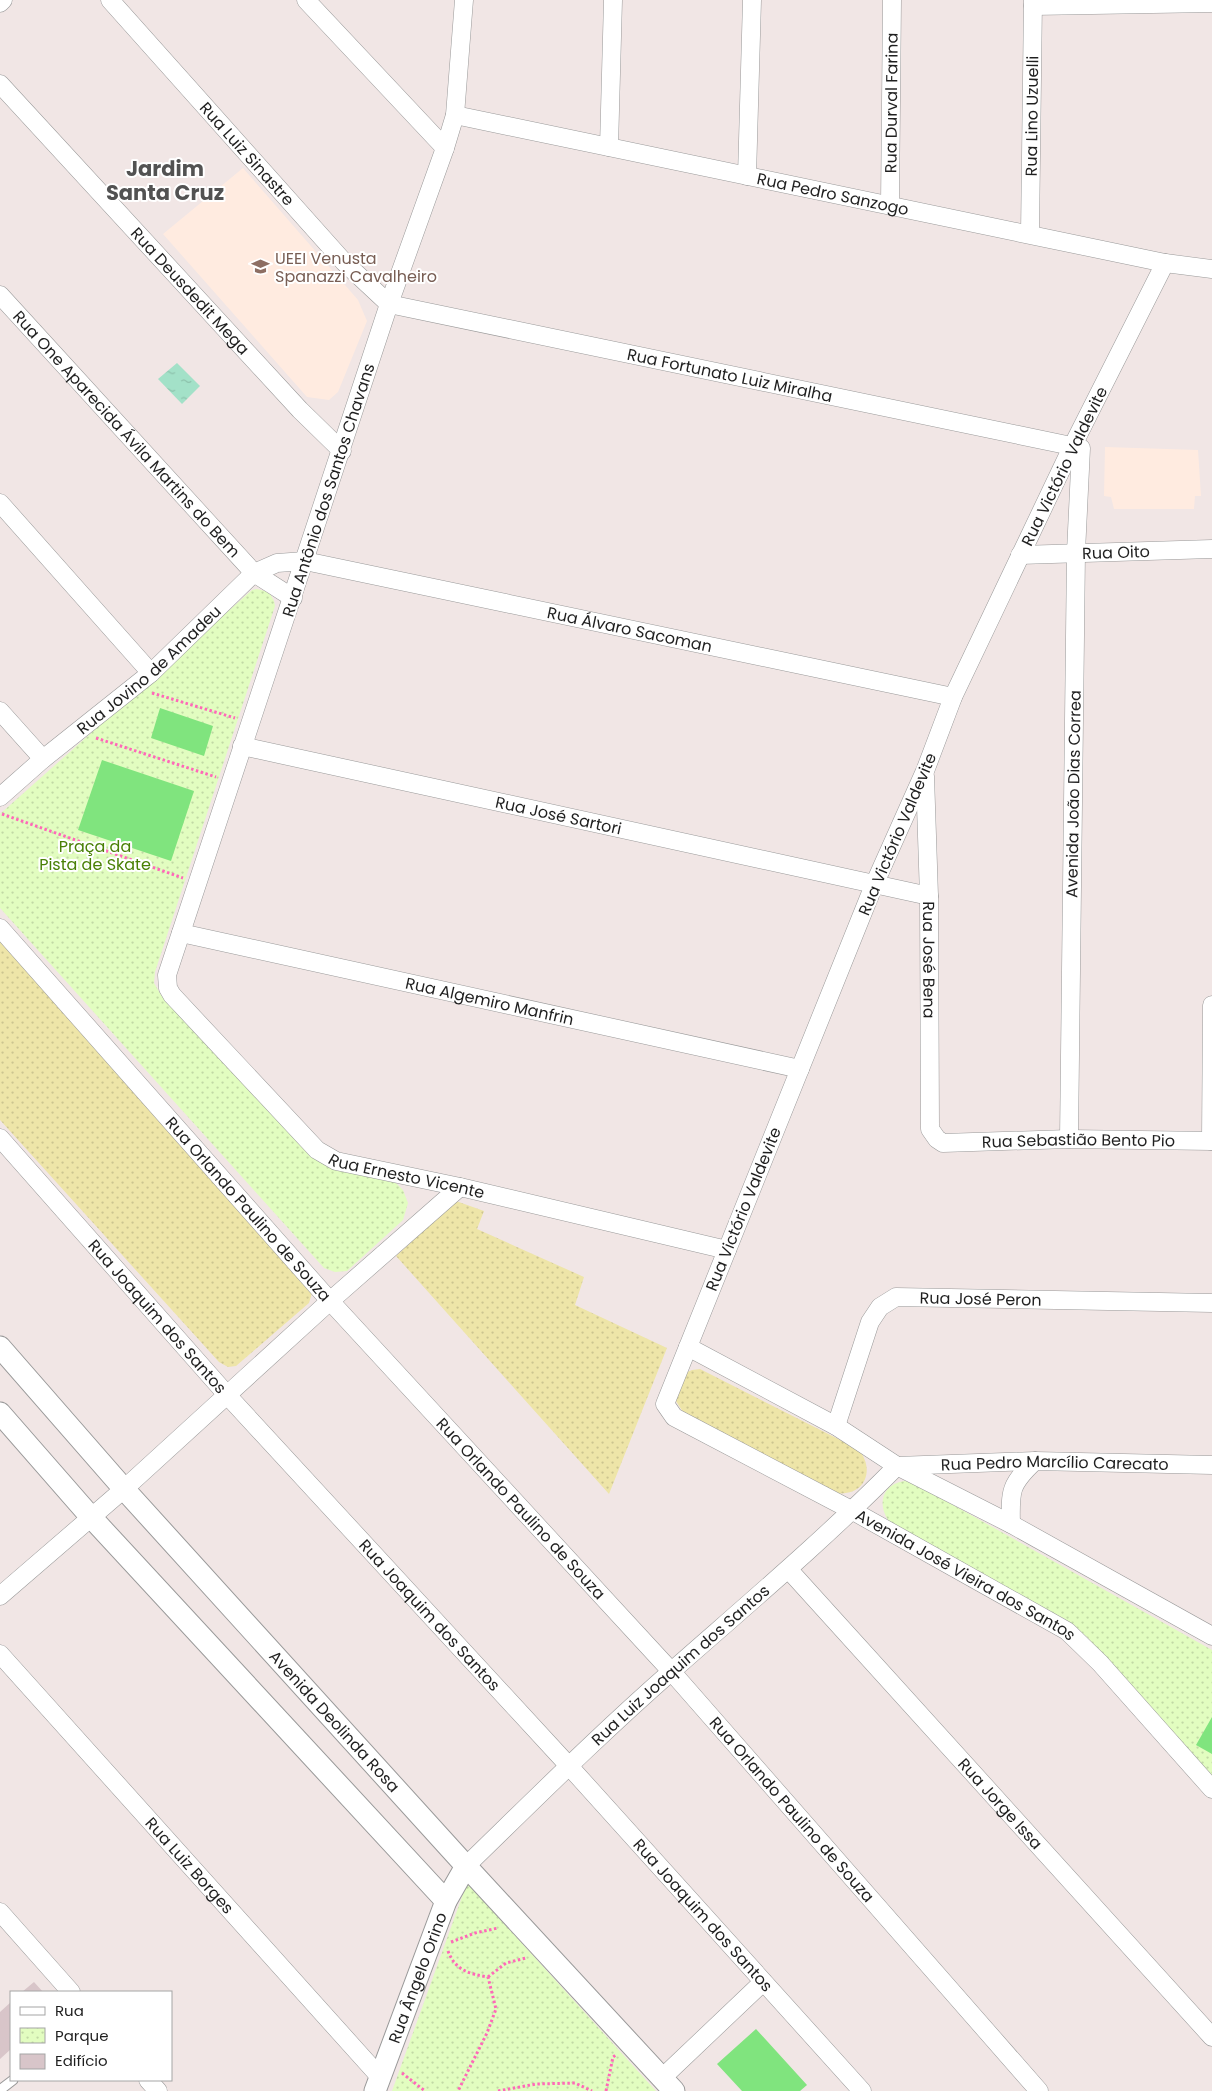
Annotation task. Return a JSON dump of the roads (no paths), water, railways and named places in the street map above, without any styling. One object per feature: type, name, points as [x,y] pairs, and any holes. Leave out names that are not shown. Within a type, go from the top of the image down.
[{"type":"street","name":"Rua Luiz Sinastre","points":[[110,0],[344,262],[389,304]]},
{"type":"street","points":[[306,0],[445,148]]},
{"type":"street","name":"Rua Antônio dos Santos Chavans","points":[[167,975],[342,451],[389,304],[445,148],[455,115],[464,0]]},
{"type":"street","points":[[609,147],[613,0]]},
{"type":"street","points":[[747,176],[752,0]]},
{"type":"street","name":"Rua Durval Farina","points":[[890,205],[892,0]]},
{"type":"street","points":[[1033,3],[1212,3]]},
{"type":"street","name":"Rua Lino Uzuelli","points":[[1030,234],[1033,3]]},
{"type":"street","name":"Rua Deusdedit Mega","points":[[0,84],[300,410],[342,451]]},
{"type":"street","name":"Rua Pedro Sanzogo","points":[[455,115],[1164,263],[1212,269]]},
{"type":"street","name":"Rua Victório Valdevite","points":[[674,1417],[668,1410],[665,1400],[874,885],[925,771],[953,697],[1020,555],[1076,448],[1164,263]]},
{"type":"street","name":"Rua One Aparecida Ávila Martins do Bem","points":[[0,294],[254,573],[293,598]]},
{"type":"street","name":"Rua Fortunato Luiz Miralha","points":[[389,304],[1076,448]]},
{"type":"street","name":"Avenida João Dias Correa","points":[[1069,1139],[1076,448]]},
{"type":"street","points":[[0,503],[152,672]]},
{"type":"street","name":"Rua Oito","points":[[1020,555],[1212,549]]},
{"type":"street","name":"Rua Jovino de Amadeu","points":[[0,797],[43,759],[152,672],[254,573],[277,563],[305,561]]},
{"type":"street","name":"Rua Álvaro Sacoman","points":[[305,561],[953,697]]},
{"type":"street","points":[[0,712],[43,759]]},
{"type":"street","name":"Rua José Sartori","points":[[242,746],[929,896]]},
{"type":"street","name":"Rua José Bena","points":[[925,771],[929,896],[930,1129],[937,1139],[943,1142]]},
{"type":"street","name":"Rua Orlando Paulino de Souza","points":[[0,928],[330,1300],[671,1671],[1039,2091]]},
{"type":"street","name":"Rua Algemiro Manfrin","points":[[181,933],[800,1068]]},
{"type":"street","name":"Rua Ernesto Vicente","points":[[167,975],[168,988],[172,995],[322,1154],[336,1161],[460,1187],[727,1250]]},
{"type":"street","points":[[1211,1141],[1212,1005]]},
{"type":"street","name":"Rua Joaquim dos Santos","points":[[0,1138],[228,1396],[569,1766],[862,2091]]},
{"type":"street","name":"Rua Sebastião Bento Pio","points":[[943,1142],[1069,1139],[1211,1141]]},
{"type":"street","points":[[0,1596],[90,1516],[124,1489],[228,1396],[330,1300],[460,1187]]},
{"type":"street","name":"Rua José Peron","points":[[836,1426],[870,1322],[880,1307],[896,1297],[1212,1303]]},
{"type":"street","points":[[688,1347],[836,1426],[897,1466],[1011,1524],[1212,1636]]},
{"type":"street","name":"Avenida Deolinda Rosa","points":[[0,1348],[124,1489],[466,1866],[668,2084]]},
{"type":"street","points":[[0,1413],[90,1516],[446,1901]]},
{"type":"street","name":"Avenida José Vieira dos Santos","points":[[674,1417],[853,1511],[1067,1631],[1100,1663],[1212,1789]]},
{"type":"street","points":[[1011,1524],[1010,1496],[1018,1476],[1035,1462]]},
{"type":"street","name":"Rua Pedro Marcílio Carecato","points":[[897,1466],[1035,1462],[1212,1465]]},
{"type":"street","name":"Rua Luiz Joaquim dos Santos","points":[[466,1866],[671,1671],[789,1570],[853,1511],[897,1466]]},
{"type":"street","name":"Rua Jorge Issa","points":[[789,1570],[1212,2037]]},
{"type":"street","name":"Rua Luiz Borges","points":[[0,1654],[384,2082]]},
{"type":"street","name":"Rua Ângelo Orino","points":[[384,2082],[446,1901],[466,1866]]},
{"type":"street","points":[[0,1912],[70,1991]]},
{"type":"street","points":[[668,2084],[763,1982]]},
{"type":"street","points":[[149,2081],[158,2091]]},
{"type":"lane","points":[[0,2090],[12,2081]]},
{"type":"water","points":[[177,363],[200,386],[182,404],[158,379]]},
{"type":"place","name":"UEEI Venusta Spanazzi Cavalheiro","points":[[261,267]]},
{"type":"district","name":"Jardim Santa Cruz","points":[[165,181]]},
{"type":"park label","name":"Praça da Pista de Skate","points":[[95,855]]}]
